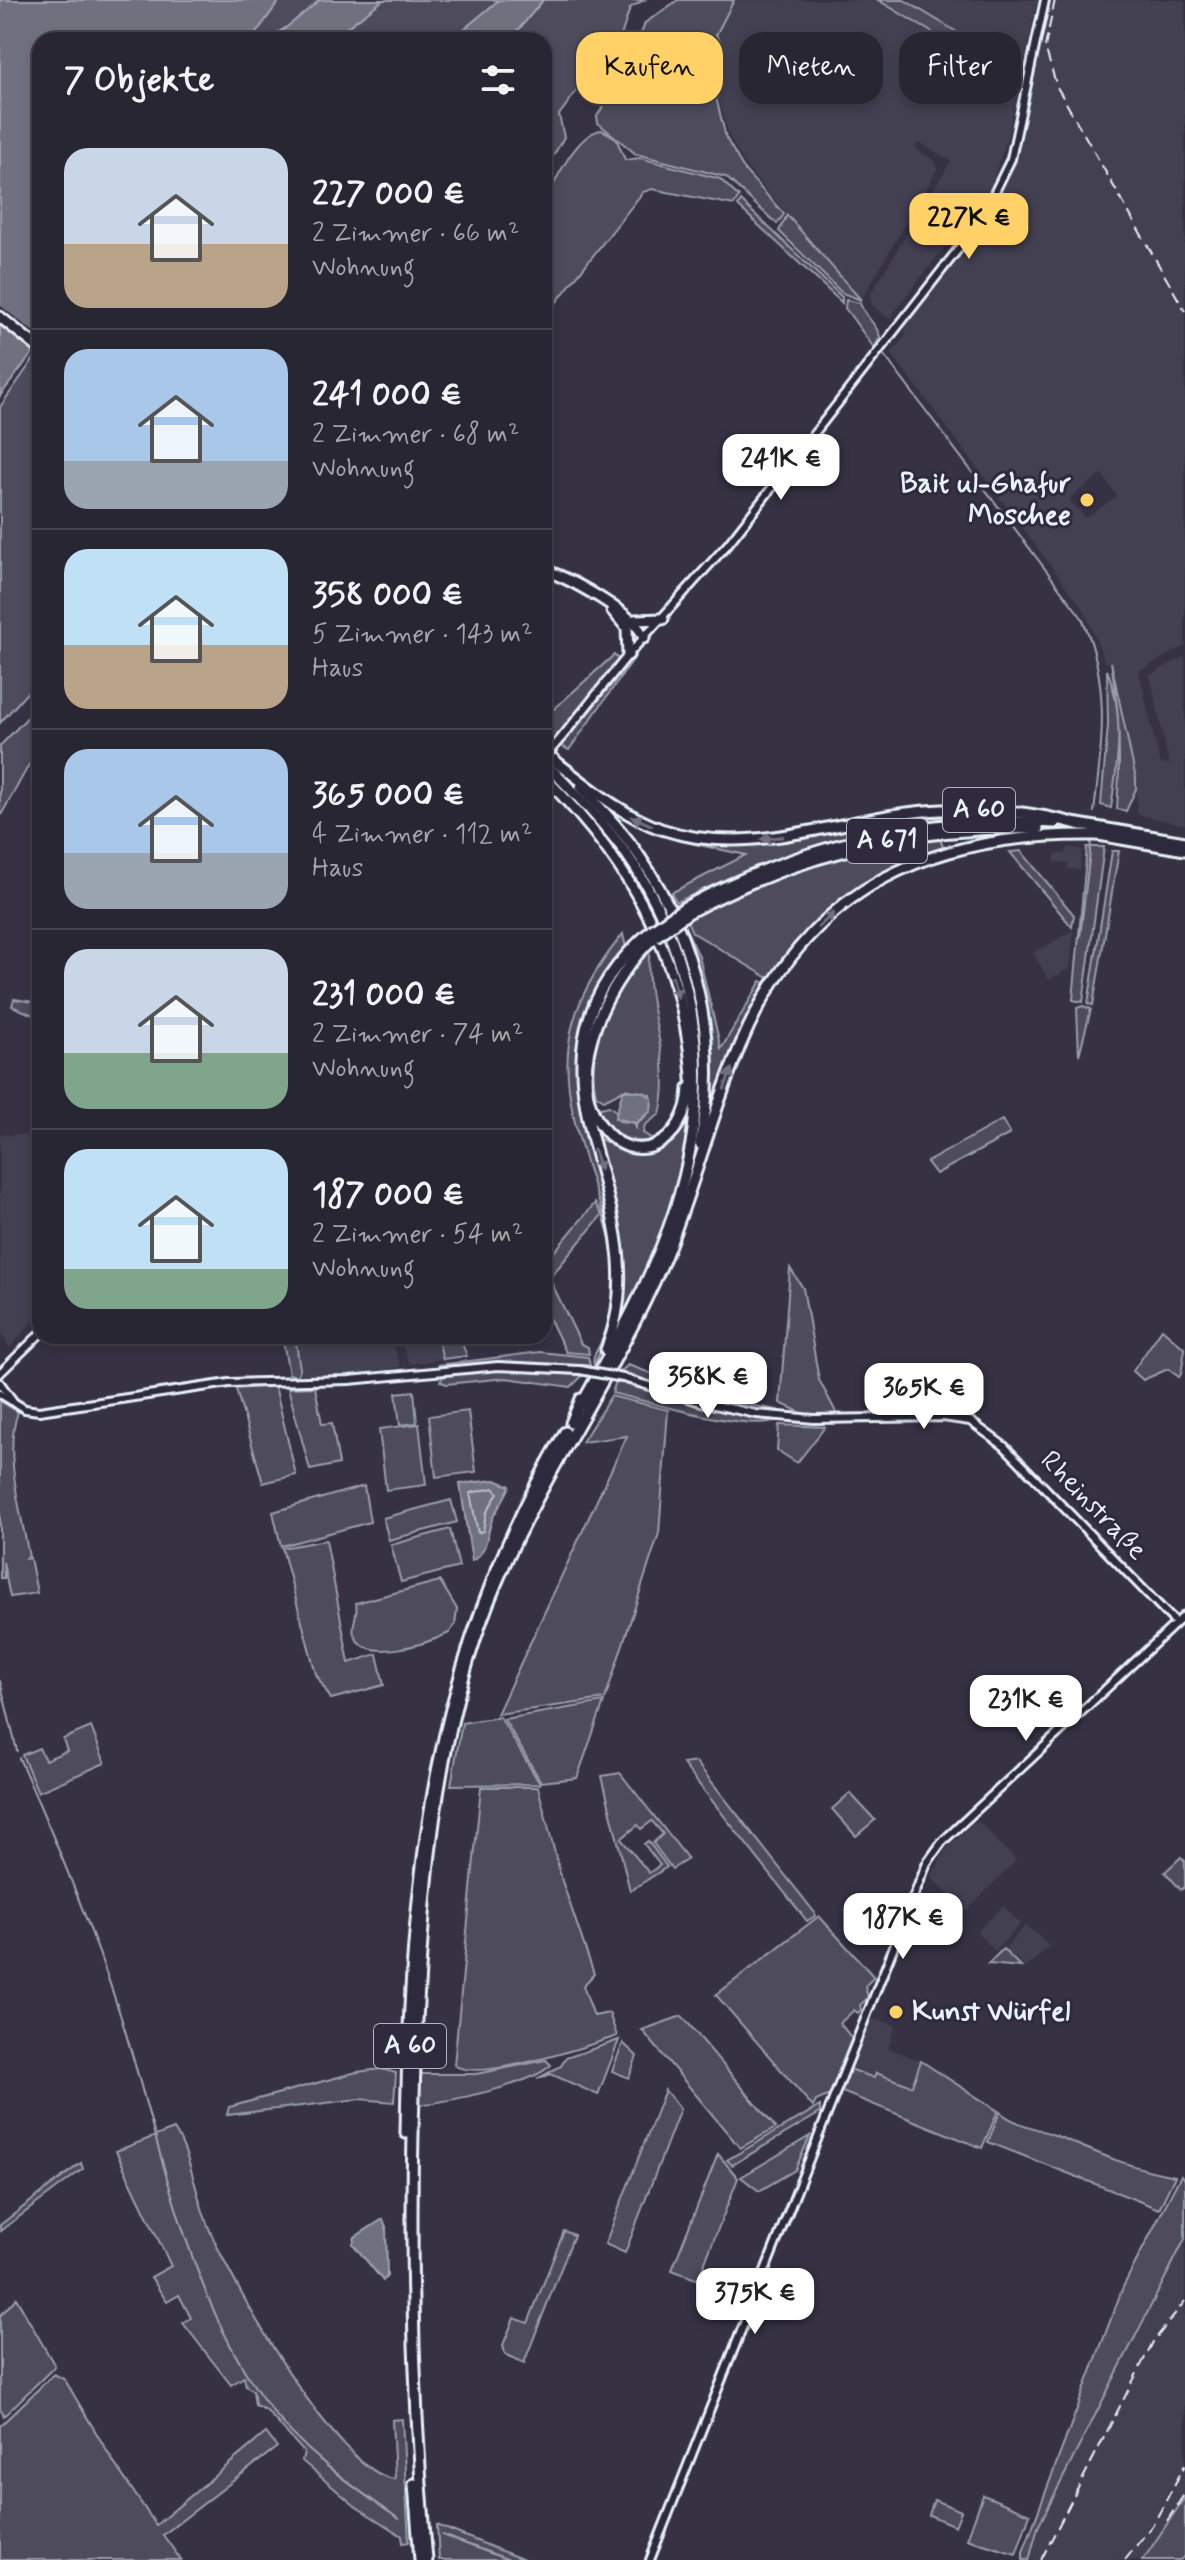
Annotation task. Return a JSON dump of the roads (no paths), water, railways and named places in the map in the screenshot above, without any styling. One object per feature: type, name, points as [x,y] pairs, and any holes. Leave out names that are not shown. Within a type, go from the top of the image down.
[{"type":"highway","points":[[0,311],[32,337]]},
{"type":"highway","points":[[0,317],[32,343]]},
{"type":"highway","points":[[552,573],[568,579],[607,605],[644,638]]},
{"type":"highway","points":[[630,624],[663,619]]},
{"type":"highway","points":[[628,655],[630,624]]},
{"type":"highway","name":"A 60","points":[[427,2560],[413,2342],[413,2113],[427,1885],[445,1757],[468,1663],[493,1589],[537,1496],[652,1288],[702,1137],[707,1081],[702,1009],[687,952],[664,896],[640,856],[552,757]]},
{"type":"highway","name":"A 60","points":[[559,764],[633,817],[676,833],[718,840],[783,837],[876,818],[953,810],[1032,814],[1081,825]]},
{"type":"highway","name":"A 60","points":[[420,2560],[409,2384],[405,2180],[414,1966],[425,1835],[446,1717],[477,1615],[528,1497],[647,1283],[690,1176],[697,1115],[698,1064],[679,958],[660,910],[634,865],[601,821],[552,769]]},
{"type":"highway","points":[[552,786],[605,845],[644,903],[663,945],[684,1029],[693,1090],[690,1176]]},
{"type":"highway","name":"A 60","points":[[571,1423],[609,1343],[622,1284],[617,1231],[584,1111],[584,1046],[605,986],[623,960],[686,910],[786,861],[881,835],[985,822],[1081,825]]},
{"type":"highway","points":[[1081,825],[1185,842]]},
{"type":"highway","name":"A 671","points":[[686,910],[785,869],[880,842],[995,829],[1099,835],[1185,850]]},
{"type":"highway","name":"A 671","points":[[690,1176],[740,1047],[773,984],[804,943],[836,911],[879,880],[948,850],[1002,838],[1099,835]]},
{"type":"highway","points":[[654,934],[627,966],[602,1010],[590,1057],[590,1095],[601,1125],[628,1145],[653,1146],[677,1131],[685,1117],[688,1097],[684,1029]]},
{"type":"main road","points":[[552,750],[628,655],[728,544],[981,220],[1007,168],[1012,151],[1045,0]]},
{"type":"main road","points":[[0,1373],[32,1342]]},
{"type":"main road","name":"Rheinstraße","points":[[15,1404],[39,1411],[229,1383],[349,1380],[487,1367],[580,1370],[623,1378],[701,1402],[756,1414],[814,1419],[957,1418],[982,1427],[1012,1454],[1176,1623]]},
{"type":"main road","points":[[0,1383],[15,1404]]},
{"type":"main road","points":[[0,1394],[15,1404]]},
{"type":"main road","points":[[650,2560],[917,1885],[934,1852],[1185,1615]]},
{"type":"water","points":[[0,0],[280,0],[257,32],[32,32],[32,354],[0,396]]},
{"type":"water","points":[[320,0],[383,0],[341,32],[282,31]]},
{"type":"water","points":[[499,0],[543,0],[517,32],[459,32]]},
{"type":"water","points":[[623,1090],[644,1092],[652,1098],[651,1111],[636,1123],[636,1130],[635,1123],[615,1118]]},
{"type":"water","points":[[495,1480],[510,1486],[491,1521],[482,1552],[472,1561],[460,1484]]},
{"type":"water","points":[[383,2219],[386,2227],[387,2276],[383,2281],[353,2244],[355,2237]]},
{"type":"waterway","points":[[884,355],[1082,618],[1091,642],[1101,690],[1100,762],[1094,812]]},
{"type":"waterway","points":[[1080,937],[1091,843]]},
{"type":"waterway","points":[[0,1681],[17,1751]]},
{"type":"waterway","points":[[19,1758],[97,1946],[177,2212],[214,2312],[237,2358],[278,2418],[309,2450],[399,2519]]},
{"type":"waterway","points":[[442,2535],[509,2560]]},
{"type":"railway","points":[[1055,0],[1045,47],[1057,87],[1185,311]]},
{"type":"railway","points":[[1041,2560],[1153,2342],[1185,2301]]},
{"type":"railway","points":[[1125,2560],[1154,2523],[1185,2465]]},
{"type":"railway","points":[[1167,2521],[1185,2493]]},
{"type":"place","name":"Bait ul-Ghafur Moschee","points":[[1087,500]]},
{"type":"place","name":"Kunst Würfel","points":[[896,2012]]}]
